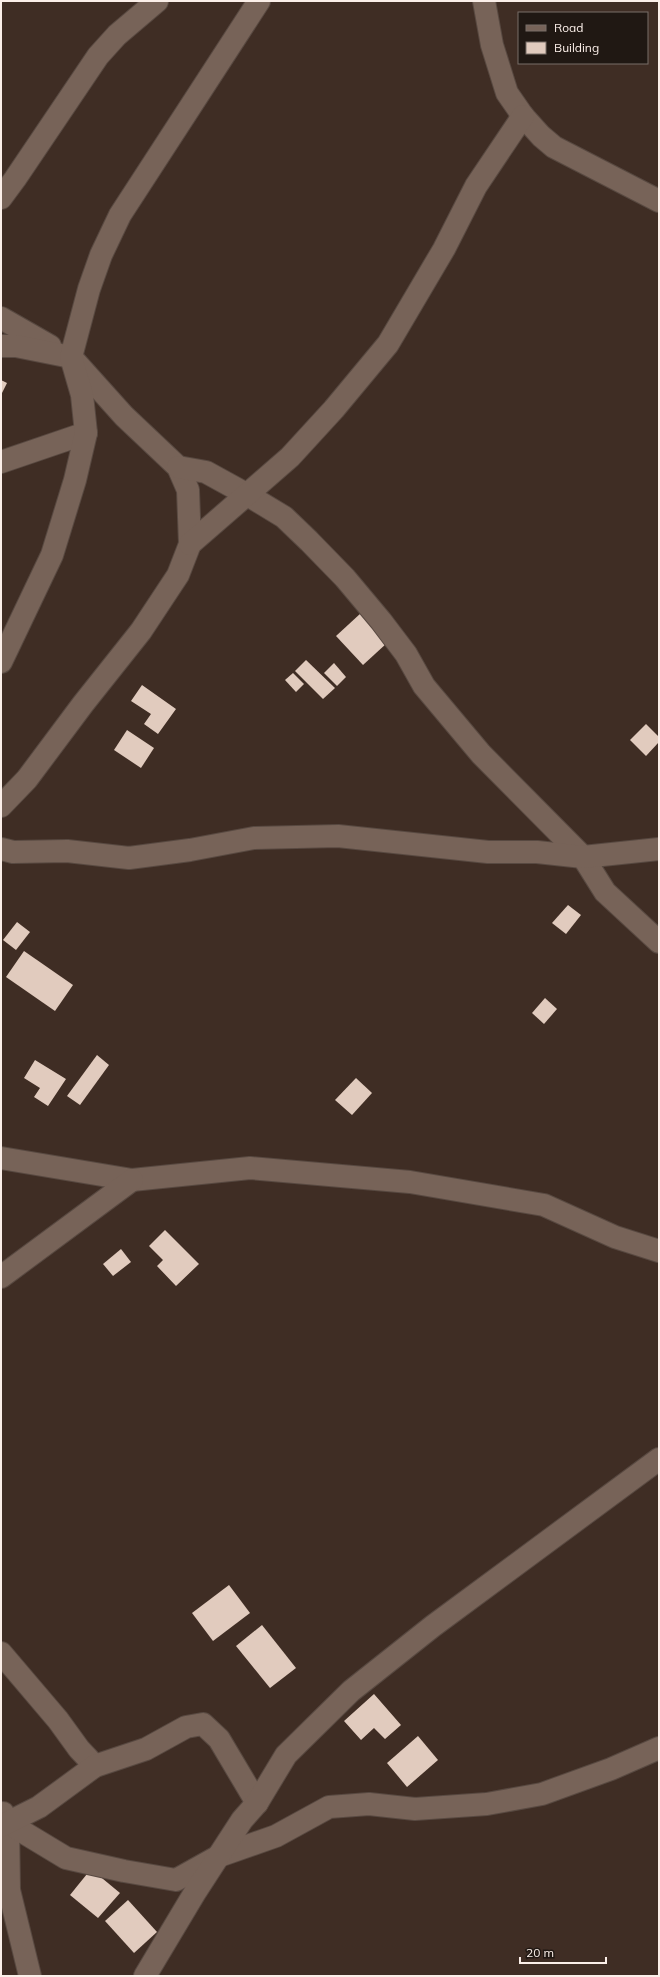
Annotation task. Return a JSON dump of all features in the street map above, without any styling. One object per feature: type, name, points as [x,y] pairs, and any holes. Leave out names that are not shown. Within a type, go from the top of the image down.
[{"type":"street","points":[[1,198],[98,56],[117,36],[157,1]]},
{"type":"street","points":[[1,662],[52,555],[75,480],[86,433],[82,395],[71,357],[89,289],[101,255],[120,215],[259,1]]},
{"type":"street","points":[[484,1],[492,45],[507,94],[522,116],[554,147],[659,201]]},
{"type":"street","points":[[190,544],[290,457],[334,409],[388,344],[444,249],[476,186],[522,116]]},
{"type":"street","points":[[1,318],[71,357],[124,416],[178,467],[188,490],[190,544],[178,575],[141,631],[83,704],[28,779],[1,806]]},
{"type":"street","points":[[1,346],[16,346],[71,357]]},
{"type":"street","points":[[1,462],[86,433]]},
{"type":"street","points":[[178,467],[206,472],[284,517],[346,578],[406,654],[424,686],[476,749],[583,857],[605,892],[659,942]]},
{"type":"street","points":[[1,849],[12,852],[67,851],[129,858],[190,850],[254,838],[338,836],[488,852],[537,852],[583,857],[659,849]]},
{"type":"street","points":[[1,1158],[132,1180],[250,1168],[410,1182],[544,1205],[616,1236],[659,1251]]},
{"type":"street","points":[[1,1276],[132,1180]]},
{"type":"street","points":[[145,1976],[219,1856],[242,1820],[257,1803],[286,1755],[351,1691],[433,1626],[659,1459]]},
{"type":"street","points":[[1,1653],[58,1720],[79,1749],[95,1766]]},
{"type":"street","points":[[4,1820],[40,1808],[95,1766],[146,1749],[186,1727],[203,1724],[220,1739],[257,1803]]},
{"type":"street","points":[[4,1820],[66,1858],[124,1871],[176,1880],[219,1856],[276,1836],[329,1807],[369,1804],[416,1809],[487,1804],[542,1794],[611,1770],[659,1748]]},
{"type":"street","points":[[4,1820],[9,1890],[30,1976]]},
{"type":"building","points":[[1,380],[7,383],[1,395]]},
{"type":"building","points":[[361,613],[387,643],[363,665],[336,636]]},
{"type":"building","points":[[306,660],[335,688],[323,699],[295,671]]},
{"type":"building","points":[[334,663],[346,677],[337,686],[324,673]]},
{"type":"building","points":[[293,673],[304,684],[296,692],[285,680]]},
{"type":"building","points":[[142,685],[176,709],[158,734],[144,724],[151,714],[131,701]]},
{"type":"building","points":[[646,724],[659,737],[659,742],[646,756],[630,740]]},
{"type":"building","points":[[127,730],[154,748],[141,768],[114,750]]},
{"type":"building","points":[[568,905],[581,915],[566,934],[552,923]]},
{"type":"building","points":[[17,922],[30,932],[16,950],[3,940]]},
{"type":"building","points":[[24,951],[73,985],[55,1011],[6,977]]},
{"type":"building","points":[[545,998],[557,1009],[544,1024],[532,1013]]},
{"type":"building","points":[[97,1055],[109,1065],[80,1105],[67,1096]]},
{"type":"building","points":[[35,1060],[66,1079],[48,1106],[34,1097],[40,1088],[24,1078]]},
{"type":"building","points":[[356,1078],[372,1093],[352,1115],[335,1100]]},
{"type":"building","points":[[165,1230],[199,1264],[176,1286],[157,1266],[163,1260],[149,1246]]},
{"type":"building","points":[[121,1249],[131,1262],[113,1276],[103,1264]]},
{"type":"building","points":[[229,1585],[250,1613],[213,1641],[192,1613]]},
{"type":"building","points":[[262,1625],[296,1668],[270,1688],[236,1646]]},
{"type":"building","points":[[374,1694],[401,1725],[385,1739],[374,1728],[361,1740],[344,1721]]},
{"type":"building","points":[[418,1736],[438,1760],[407,1787],[387,1763]]},
{"type":"building","points":[[91,1869],[120,1893],[98,1918],[70,1895]]},
{"type":"building","points":[[128,1900],[157,1932],[134,1953],[105,1921]]}]
